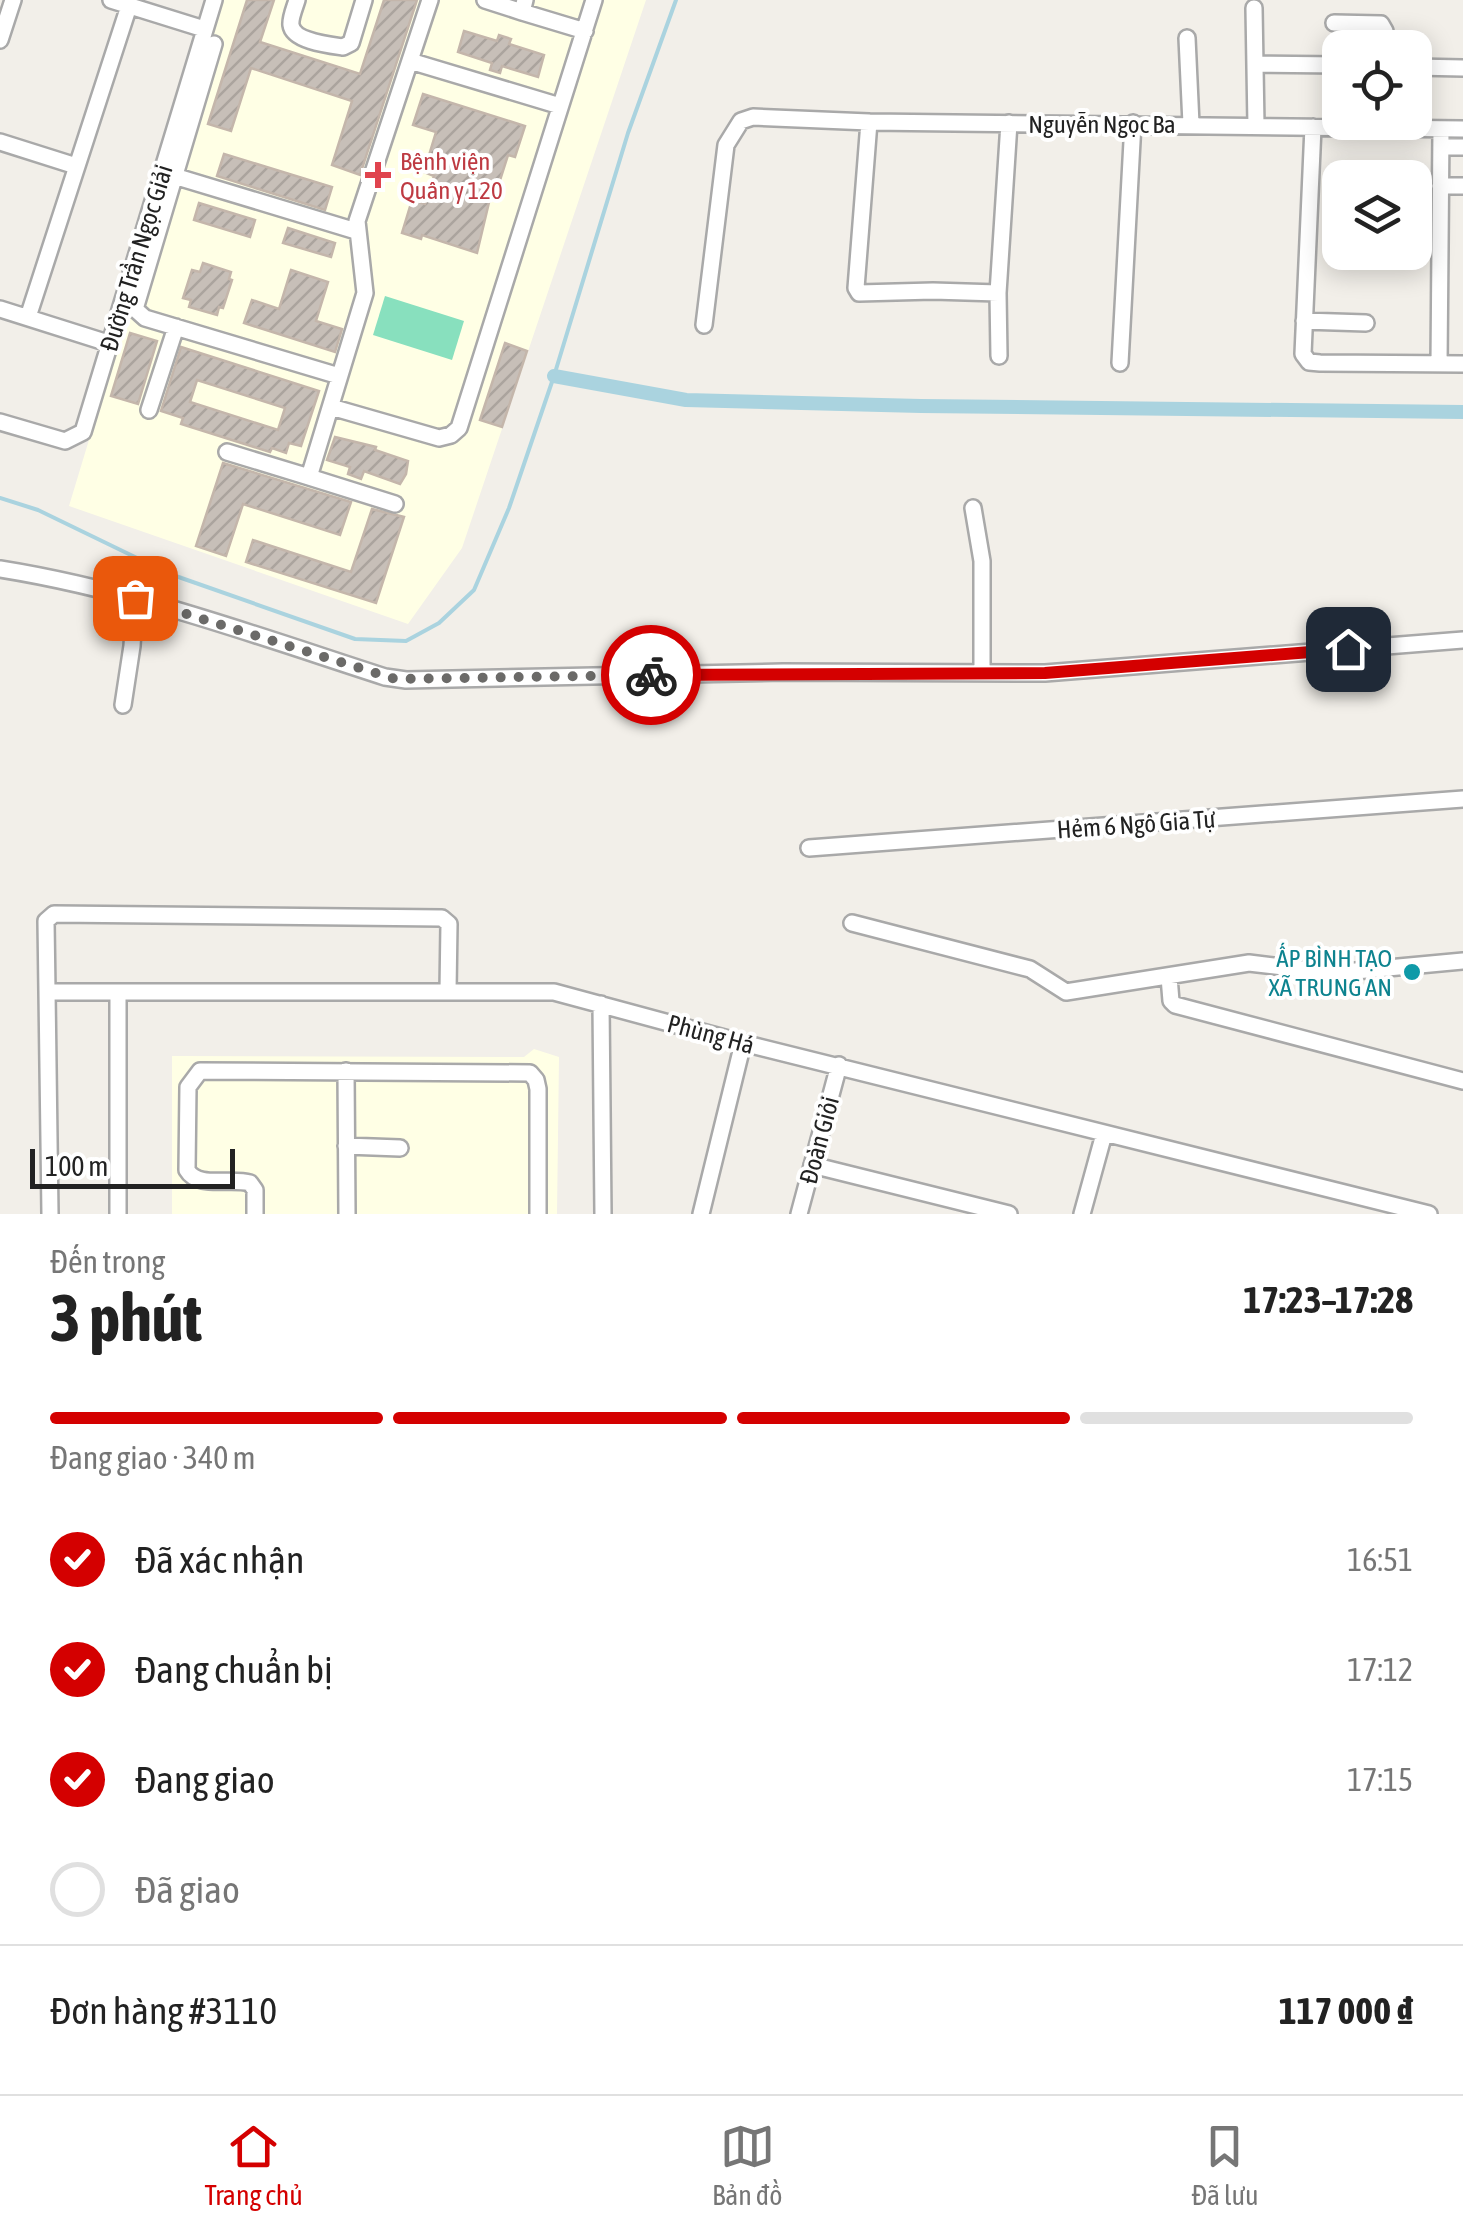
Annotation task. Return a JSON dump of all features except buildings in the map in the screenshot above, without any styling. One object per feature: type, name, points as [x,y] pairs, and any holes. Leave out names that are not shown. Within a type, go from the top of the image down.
[{"type":"street","points":[[0,40],[13,0]]},
{"type":"street","points":[[111,0],[204,28]]},
{"type":"street","name":"Đường Trần Ngọc Giải","points":[[0,422],[64,440],[82,432],[214,0]]},
{"type":"street","points":[[296,0],[290,22],[292,30],[299,36],[343,47],[350,42],[364,0]]},
{"type":"street","points":[[309,477],[366,293],[356,231],[430,0]]},
{"type":"street","points":[[485,0],[523,6],[584,31]]},
{"type":"street","points":[[331,407],[439,438],[459,428],[594,0]]},
{"type":"street","points":[[28,317],[129,6]]},
{"type":"street","points":[[1254,8],[1256,126]]},
{"type":"street","points":[[1334,23],[1381,24],[1384,30]]},
{"type":"street","points":[[1187,38],[1190,124]]},
{"type":"street","points":[[214,44],[136,309],[144,318],[339,376]]},
{"type":"street","points":[[410,60],[560,106]]},
{"type":"street","points":[[1257,64],[1322,65]]},
{"type":"street","points":[[1432,67],[1463,68]]},
{"type":"street","name":"Nguyễn Ngọc Ba","points":[[704,324],[726,145],[741,121],[753,117],[1463,130]]},
{"type":"street","points":[[868,122],[856,288],[859,293],[933,290],[998,294]]},
{"type":"street","points":[[999,356],[998,294],[1009,123]]},
{"type":"street","points":[[1120,363],[1133,123]]},
{"type":"street","points":[[1313,127],[1303,354],[1309,362],[1463,364]]},
{"type":"street","points":[[1438,364],[1442,129]]},
{"type":"street","points":[[0,142],[76,166]]},
{"type":"street","points":[[1441,147],[1463,148]]},
{"type":"street","points":[[174,176],[356,231]]},
{"type":"street","points":[[1440,186],[1463,186]]},
{"type":"street","points":[[0,309],[111,344]]},
{"type":"street","points":[[1304,322],[1366,323]]},
{"type":"street","points":[[150,410],[176,327]]},
{"type":"street","points":[[227,452],[395,504]]},
{"type":"street","points":[[973,508],[981,550],[982,666]]},
{"type":"street","points":[[0,570],[83,584],[135,598],[395,679],[982,666],[1078,671],[1463,640]]},
{"type":"street","points":[[976,585],[975,648],[982,666]]},
{"type":"street","points":[[123,705],[135,598]]},
{"type":"street","name":"Hẻm 6 Ngô Gia Tự","points":[[810,848],[1463,799]]},
{"type":"street","points":[[50,1214],[46,921],[54,914],[442,918],[449,924],[448,992]]},
{"type":"street","points":[[852,923],[1030,969],[1066,992],[1249,962],[1334,973],[1463,961]]},
{"type":"street","points":[[1169,976],[1171,1001],[1175,1005],[1463,1081]]},
{"type":"street","name":"Phùng Há","points":[[47,992],[554,992],[743,1044],[1429,1214]]},
{"type":"street","points":[[118,993],[118,1214]]},
{"type":"street","points":[[602,1004],[603,1214]]},
{"type":"street","points":[[701,1214],[743,1044]]},
{"type":"street","name":"Đoàn Giỏi","points":[[799,1214],[839,1066]]},
{"type":"street","points":[[255,1214],[255,1190],[250,1183],[199,1180],[188,1174],[190,1080],[206,1070],[530,1074],[538,1089],[538,1214]]},
{"type":"street","points":[[346,1070],[346,1214]]},
{"type":"street","points":[[1082,1214],[1104,1134]]},
{"type":"street","points":[[346,1146],[400,1148]]},
{"type":"street","points":[[812,1166],[1009,1214]]},
{"type":"shaded area","name":"Bệnh viện Quân y 120","points":[[222,0],[646,0],[462,548],[408,624],[69,506]]},
{"type":"shaded area","points":[[534,1049],[559,1057],[557,1214],[172,1214],[172,1056],[524,1057]]},
{"type":"green space","points":[[385,296],[464,321],[452,360],[373,335]]},
{"type":"waterway","points":[[0,498],[38,510],[170,574],[355,639],[406,641],[439,623],[474,590],[509,508],[628,133],[676,0]]},
{"type":"waterway","points":[[554,376],[686,400],[1463,412]]},
{"type":"way so far","points":[[135,598],[395,679],[651,675]]},
{"type":"place","name":"Bệnh viện Quân y 120","points":[[378,175]]},
{"type":"place","name":"ẤP BÌNH TẠO XÃ TRUNG AN","points":[[1412,972]]},
{"type":"route","points":[[651,675],[1045,673],[1348,649]]}]
